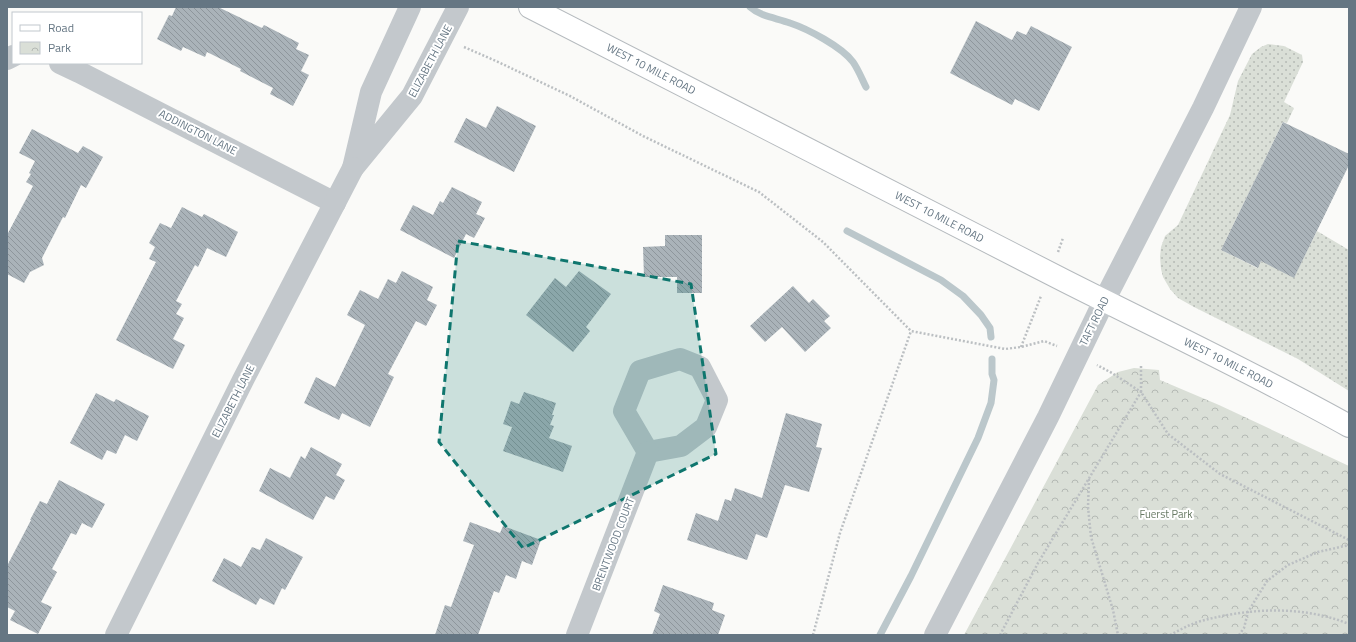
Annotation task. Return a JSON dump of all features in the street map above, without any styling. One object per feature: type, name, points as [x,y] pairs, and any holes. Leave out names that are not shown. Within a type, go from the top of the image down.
[{"type":"main road","name":"WEST 10 MILE ROAD","points":[[530,7],[1104,301],[1282,390],[1349,426]]},
{"type":"street","name":"ELIZABETH LANE","points":[[353,168],[371,92],[410,7]]},
{"type":"street","name":"ELIZABETH LANE","points":[[116,635],[243,380],[353,168],[412,96],[458,7]]},
{"type":"street","name":"TAFT ROAD","points":[[935,635],[1048,417],[1104,301],[1203,108],[1251,7]]},
{"type":"street","name":"ADDINGTON LANE","points":[[62,64],[335,203]]},
{"type":"street","points":[[680,359],[700,367],[717,400],[706,427],[681,446],[648,452],[624,411],[640,371],[680,359]]},
{"type":"street","name":"BRENTWOOD COURT","points":[[577,635],[648,452]]},
{"type":"path","points":[[462,47],[496,60],[564,93],[643,136],[759,192],[823,242],[911,331],[1006,349],[1044,341]]},
{"type":"path","points":[[1021,347],[1035,311]]},
{"type":"path","points":[[812,635],[840,533],[911,331]]},
{"type":"path","points":[[1000,635],[1038,563],[1140,392],[1141,366]]},
{"type":"path","points":[[1112,372],[1140,392],[1168,434],[1220,474],[1349,540]]},
{"type":"path","points":[[1089,478],[1088,507],[1091,537],[1113,610],[1118,635]]},
{"type":"path","points":[[1239,635],[1244,628],[1248,612],[1267,581],[1288,565],[1318,552],[1349,545]]},
{"type":"path","points":[[1170,635],[1199,622],[1232,614],[1248,612],[1290,610],[1331,617],[1349,624]]},
{"type":"highlighted area","points":[[458,241],[691,284],[716,454],[523,548],[439,442]]},
{"type":"green space","points":[[1268,44],[1284,46],[1302,55],[1303,62],[1284,102],[1294,108],[1287,123],[1283,122],[1221,250],[1257,268],[1261,261],[1294,277],[1317,231],[1349,250],[1349,391],[1298,359],[1178,298],[1170,289],[1163,277],[1161,269],[1161,247],[1165,236],[1178,225],[1230,115],[1238,81],[1252,54]]},
{"type":"green space","name":"Fuerst Park","points":[[1134,368],[1159,370],[1160,380],[1219,405],[1349,466],[1349,635],[964,635],[1098,385],[1118,372]]},
{"type":"building","points":[[176,7],[218,7],[262,28],[264,25],[299,43],[296,49],[309,55],[301,71],[309,75],[293,106],[270,94],[273,88],[240,71],[241,69],[207,52],[205,57],[183,47],[181,51],[157,39],[169,15],[172,16]]},
{"type":"building","points":[[976,21],[1012,40],[1017,31],[1026,35],[1031,26],[1072,47],[1039,111],[1015,99],[1012,105],[950,73]]},
{"type":"building","points":[[497,106],[536,126],[514,172],[454,142],[466,118],[486,128]]},
{"type":"building","points":[[1283,122],[1349,154],[1349,165],[1294,278],[1261,261],[1258,268],[1221,250]]},
{"type":"building","points":[[32,129],[78,153],[83,146],[103,157],[86,188],[81,185],[65,218],[63,217],[42,258],[44,265],[30,272],[24,283],[7,274],[7,235],[33,186],[26,182],[31,174],[29,173],[35,161],[19,153]]},
{"type":"building","points":[[452,187],[482,202],[476,214],[485,218],[474,238],[466,234],[454,258],[400,230],[413,205],[433,215],[440,201],[443,203]]},
{"type":"building","points":[[182,207],[202,217],[204,214],[238,232],[226,257],[207,248],[198,267],[195,265],[176,301],[182,304],[176,314],[184,318],[173,339],[185,345],[173,369],[116,340],[156,262],[149,259],[155,247],[149,243],[160,223],[171,228]]},
{"type":"building","points":[[665,235],[702,235],[702,293],[677,293],[677,277],[644,277],[643,247],[665,246]]},
{"type":"building","points":[[402,271],[433,287],[427,300],[437,305],[426,326],[416,321],[388,374],[394,377],[370,427],[342,413],[339,420],[304,403],[316,377],[335,387],[365,325],[347,315],[360,290],[378,299],[388,279],[396,283]]},
{"type":"building","points":[[579,271],[611,294],[586,327],[590,331],[573,352],[526,315],[555,278],[566,287]]},
{"type":"building","points":[[793,286],[809,303],[813,299],[830,316],[824,321],[831,328],[805,352],[782,327],[765,342],[750,326]]},
{"type":"building","points":[[524,392],[556,403],[552,415],[554,415],[550,425],[554,426],[549,438],[572,446],[563,472],[503,451],[512,427],[503,424],[511,401],[519,404]]},
{"type":"building","points":[[96,393],[114,402],[116,399],[149,416],[137,441],[125,435],[116,454],[107,450],[102,460],[70,443]]},
{"type":"building","points":[[786,413],[822,424],[816,447],[822,448],[809,492],[785,485],[767,538],[756,534],[747,560],[687,540],[696,513],[718,521],[725,499],[731,501],[735,488],[762,498]]},
{"type":"building","points":[[311,447],[342,464],[336,475],[345,480],[334,500],[326,496],[313,520],[259,491],[270,468],[290,478],[301,456],[305,459]]},
{"type":"building","points":[[59,480],[105,504],[92,528],[82,523],[76,535],[71,533],[52,569],[57,572],[41,602],[52,607],[38,634],[10,620],[15,611],[7,607],[7,566],[40,501],[47,504]]},
{"type":"building","points":[[470,522],[500,533],[503,526],[541,540],[532,565],[522,561],[516,579],[506,575],[499,593],[494,591],[478,635],[435,635],[445,605],[451,607],[474,545],[463,541]]},
{"type":"building","points":[[266,538],[303,557],[285,590],[282,588],[274,605],[260,598],[256,605],[212,581],[224,558],[241,567],[252,547],[260,550]]},
{"type":"building","points":[[663,585],[714,603],[712,610],[725,615],[718,635],[652,635],[660,614],[654,611]]},
{"type":"waterway","points":[[750,7],[759,13],[806,30],[841,50],[853,62],[866,87]]},
{"type":"waterway","points":[[847,231],[941,280],[963,296],[981,315],[990,328],[991,337]]},
{"type":"waterway","points":[[880,635],[911,576],[978,438],[991,403],[994,380],[992,374],[992,359]]}]
